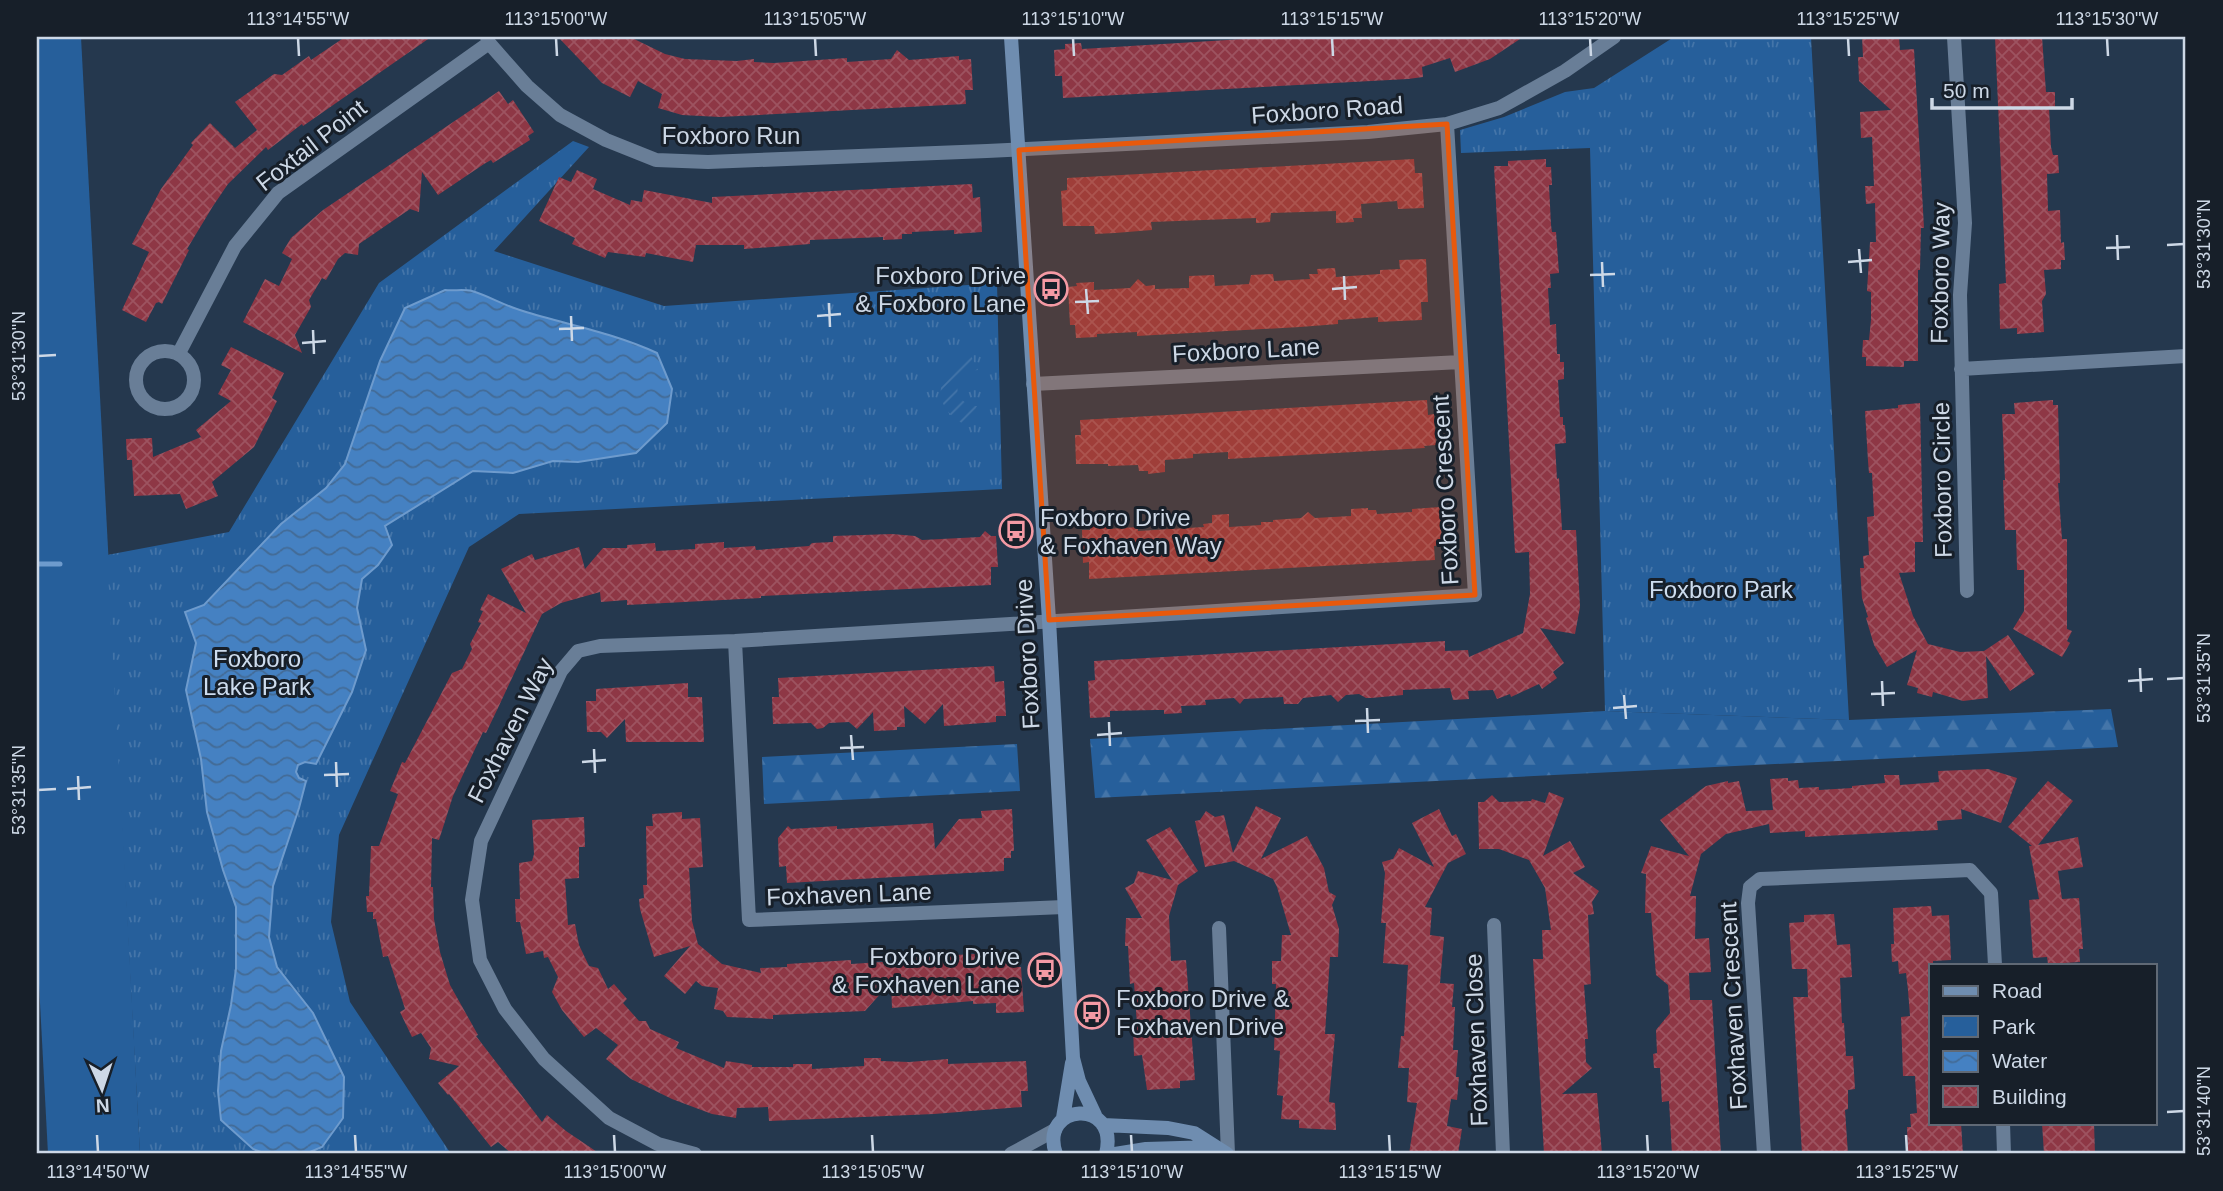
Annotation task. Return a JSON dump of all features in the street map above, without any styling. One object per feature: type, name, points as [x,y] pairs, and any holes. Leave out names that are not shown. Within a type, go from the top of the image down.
[{"type":"street","name":"Foxboro Drive","points":[[1011,37],[1049,620],[1073,1058],[1079,1081],[1099,1120],[1108,1147],[1106,1154]]},
{"type":"street","name":"Foxboro Road","points":[[1019,150],[1368,132],[1447,124],[1499,108],[1565,71],[1614,37]]},
{"type":"street","name":"Foxboro Way","points":[[1954,37],[1965,223],[1960,295],[1961,369],[2186,356]]},
{"type":"street","name":"Foxboro Run","points":[[488,40],[527,86],[560,115],[606,140],[656,160],[708,162],[1019,150]]},
{"type":"street","name":"Foxtail Point","points":[[178,354],[235,246],[278,193],[488,40]]},
{"type":"street","name":"Foxboro Crescent","points":[[1049,620],[1475,595],[1447,124]]},
{"type":"street","points":[[160,351],[178,354],[192,367],[194,387],[190,396],[174,407],[155,407],[147,402],[137,386],[139,368],[144,360],[160,351]]},
{"type":"street","name":"Foxboro Lane","points":[[1033,384],[1461,362]]},
{"type":"street","name":"Foxboro Circle","points":[[1961,369],[1967,591]]},
{"type":"street","name":"Foxhaven Way","points":[[695,1154],[658,1144],[609,1118],[544,1059],[505,1009],[480,960],[472,900],[481,841],[561,671],[578,651],[600,646],[1049,620]]},
{"type":"street","name":"Foxhaven Lane","points":[[735,640],[749,920],[1064,907]]},
{"type":"street","name":"Foxhaven Crescent","points":[[1764,1154],[1748,903],[1750,887],[1760,879],[1970,870],[1991,893],[1995,964]]},
{"type":"street","name":"Foxhaven Close","points":[[1494,925],[1503,1154]]},
{"type":"street","points":[[1219,928],[1223,1152]]},
{"type":"street","name":"Foxboro Drive","points":[[1056,1154],[1053,1146],[1073,1058]]},
{"type":"street","points":[[1011,1154],[1059,1124],[1086,1112],[1099,1120],[1194,1133],[1223,1152]]},
{"type":"street","points":[[2003,1124],[2004,1154]]},
{"type":"street","points":[[1115,1154],[1146,1149],[1223,1152]]},
{"type":"highlighted area","points":[[1447,124],[1475,595],[1049,620],[1019,150]]},
{"type":"green space","points":[[37,37],[81,37],[140,1154],[48,1154],[37,946]]},
{"type":"green space","name":"Foxboro Park","points":[[1674,37],[1811,37],[1849,720],[1605,711],[1590,148],[1461,153],[1460,130],[1504,117],[1565,92],[1594,88]]},
{"type":"green space","name":"Foxboro Lake Park","points":[[573,141],[589,147],[494,251],[664,306],[997,283],[1002,489],[519,514],[469,547],[339,835],[331,922],[350,1002],[451,1154],[140,1154],[107,555],[229,532],[379,283]]},
{"type":"green space","points":[[970,354],[978,370],[967,371],[957,383],[958,397],[970,406],[977,406],[968,426],[947,410],[941,390],[949,370]]},
{"type":"green space","points":[[2111,709],[2118,747],[1095,798],[1090,739],[1605,711],[1849,720]]},
{"type":"green space","points":[[1017,744],[1020,791],[764,804],[762,757]]},
{"type":"water","points":[[445,290],[472,291],[516,309],[608,335],[657,353],[672,389],[667,423],[636,453],[578,462],[553,461],[513,473],[473,471],[385,526],[392,545],[378,565],[362,579],[357,608],[366,650],[352,692],[316,764],[305,762],[298,765],[296,772],[299,778],[306,781],[273,886],[269,937],[277,967],[313,1013],[344,1077],[343,1118],[322,1147],[305,1154],[266,1154],[253,1149],[221,1120],[218,1091],[221,1051],[236,969],[236,907],[207,812],[201,759],[186,690],[196,643],[185,612],[204,605],[281,524],[326,488],[345,464],[380,361],[405,308]]},
{"type":"building","points":[[345,37],[431,37],[268,150],[266,147],[228,184],[213,206],[187,249],[189,250],[162,304],[156,303],[146,322],[122,310],[149,252],[132,244],[161,189],[193,145],[191,143],[210,123],[235,148],[257,130],[235,102],[274,74],[282,75],[309,56],[311,60]]},
{"type":"building","points":[[558,37],[630,37],[665,54],[685,59],[754,59],[754,62],[774,63],[847,58],[847,62],[891,59],[897,50],[909,60],[959,56],[959,60],[971,59],[973,90],[965,90],[966,104],[720,117],[682,115],[658,108],[662,94],[638,81],[630,97],[602,83]]},
{"type":"building","points":[[1275,37],[1523,37],[1490,59],[1455,72],[1450,58],[1422,67],[1423,77],[1408,79],[1063,98],[1062,76],[1055,76],[1054,50],[1065,49],[1065,44],[1081,43],[1082,49]]},
{"type":"building","points":[[1862,37],[1899,37],[1900,50],[1914,49],[1924,228],[1921,228],[1918,270],[1918,361],[1904,361],[1904,367],[1866,366],[1866,357],[1862,357],[1863,340],[1869,340],[1871,320],[1871,292],[1867,291],[1870,242],[1876,242],[1875,203],[1866,204],[1865,186],[1874,186],[1872,137],[1861,138],[1860,112],[1891,110],[1859,81],[1858,57],[1863,57]]},
{"type":"building","points":[[1995,37],[2042,37],[2046,92],[2055,92],[2055,107],[2049,107],[2051,147],[2053,155],[2058,155],[2059,173],[2047,174],[2048,211],[2060,210],[2061,243],[2064,242],[2065,260],[2061,260],[2061,269],[2044,270],[2044,332],[2017,334],[2017,328],[2000,329],[1999,284],[2006,283]]},
{"type":"building","points":[[499,91],[508,104],[513,100],[534,132],[528,136],[530,140],[493,163],[491,160],[484,164],[438,195],[422,172],[419,212],[410,209],[359,244],[358,255],[345,253],[338,259],[326,280],[322,278],[309,300],[311,307],[295,335],[302,353],[243,322],[265,279],[279,286],[292,259],[282,253],[291,238],[323,210]]},
{"type":"building","points":[[1414,159],[1415,173],[1422,173],[1424,208],[1398,209],[1397,201],[1361,204],[1362,218],[1353,218],[1354,222],[1336,223],[1336,211],[1271,213],[1270,222],[1256,223],[1256,218],[1151,222],[1152,230],[1115,233],[1095,234],[1094,226],[1063,226],[1061,191],[1067,190],[1067,178]]},
{"type":"building","points":[[1546,159],[1546,167],[1551,167],[1551,225],[1552,232],[1556,232],[1559,273],[1550,274],[1550,325],[1556,324],[1557,354],[1560,354],[1560,362],[1564,362],[1564,379],[1558,380],[1560,417],[1563,417],[1565,425],[1566,443],[1555,444],[1557,479],[1559,478],[1562,530],[1576,530],[1580,607],[1575,634],[1540,628],[1564,663],[1553,672],[1557,678],[1542,689],[1539,684],[1511,697],[1510,694],[1497,699],[1493,690],[1468,691],[1469,699],[1453,700],[1450,688],[1403,690],[1403,695],[1371,698],[1359,694],[1346,695],[1338,702],[1331,695],[1303,698],[1298,704],[1284,704],[1283,697],[1244,699],[1240,704],[1234,698],[1205,700],[1206,705],[1181,706],[1182,713],[1164,714],[1164,710],[1110,711],[1110,717],[1090,718],[1088,681],[1095,680],[1094,661],[1445,641],[1445,651],[1468,650],[1469,657],[1523,633],[1530,594],[1529,552],[1515,553],[1494,166],[1508,166],[1508,161]]},
{"type":"building","points":[[577,170],[597,179],[593,189],[630,205],[631,200],[642,202],[644,190],[712,203],[712,197],[972,184],[973,198],[980,197],[982,232],[912,232],[902,234],[902,239],[883,240],[883,237],[810,240],[810,244],[744,249],[744,245],[696,245],[693,262],[646,253],[645,257],[608,252],[605,258],[572,244],[575,238],[539,221],[559,177],[571,182]]},
{"type":"building","points":[[1426,259],[1428,302],[1421,302],[1422,320],[1378,322],[1378,317],[1338,320],[1338,324],[1300,327],[1137,336],[1137,332],[1076,338],[1075,325],[1070,325],[1068,287],[1077,286],[1076,283],[1094,282],[1094,290],[1130,288],[1138,279],[1146,286],[1155,285],[1155,289],[1189,288],[1189,276],[1214,275],[1215,286],[1249,284],[1251,275],[1273,274],[1274,281],[1310,279],[1309,274],[1318,274],[1317,269],[1335,268],[1336,277],[1380,274],[1380,270],[1400,269],[1399,260]]},
{"type":"building","points":[[231,347],[284,373],[272,398],[277,401],[254,447],[212,482],[218,496],[186,509],[180,494],[134,496],[132,460],[127,460],[126,439],[152,438],[153,457],[201,437],[196,430],[231,401],[218,394],[231,370],[221,365]]},
{"type":"building","points":[[1427,400],[1428,415],[1434,414],[1436,445],[1424,446],[1425,448],[1228,459],[1228,452],[1193,454],[1193,458],[1165,460],[1165,472],[1148,474],[1148,471],[1139,471],[1138,465],[1076,464],[1075,435],[1081,435],[1080,420]]},
{"type":"building","points":[[2053,400],[2053,405],[2058,405],[2058,483],[2062,539],[2067,539],[2067,629],[2072,631],[2067,641],[2070,643],[2062,657],[2013,629],[2024,611],[2024,570],[2017,570],[2016,530],[2005,530],[2003,480],[2002,414],[2015,414],[2014,403]]},
{"type":"building","points":[[1920,403],[1923,542],[1915,542],[1915,572],[1899,573],[1913,616],[1928,644],[1960,652],[1984,651],[2008,635],[2035,674],[2010,691],[1986,656],[1988,698],[1963,701],[1933,692],[1932,697],[1917,693],[1918,688],[1907,685],[1917,650],[1887,667],[1874,645],[1866,618],[1868,617],[1862,598],[1860,568],[1864,568],[1863,556],[1869,555],[1867,517],[1874,516],[1865,411]]},
{"type":"building","points":[[1440,507],[1442,545],[1434,546],[1435,560],[1089,579],[1089,562],[1083,563],[1082,530],[1090,530],[1090,520],[1107,520],[1108,529],[1138,527],[1138,531],[1204,527],[1203,524],[1212,523],[1212,515],[1229,514],[1229,527],[1301,518],[1308,512],[1315,518],[1351,516],[1351,509],[1368,508],[1376,510],[1377,514]]},
{"type":"building","points":[[985,531],[996,536],[998,567],[991,567],[991,585],[627,605],[627,600],[601,602],[600,592],[561,603],[542,614],[453,796],[439,840],[432,838],[431,887],[434,919],[450,985],[478,1035],[476,1036],[542,1122],[547,1115],[600,1154],[512,1154],[498,1142],[491,1147],[438,1083],[459,1066],[429,1059],[431,1048],[421,1033],[412,1037],[400,1012],[405,1009],[388,956],[383,957],[376,919],[373,919],[373,912],[367,912],[366,896],[369,896],[371,846],[379,846],[398,794],[390,791],[402,762],[405,763],[452,673],[462,669],[472,649],[470,644],[481,623],[478,622],[483,611],[480,610],[488,594],[526,613],[501,569],[532,554],[535,560],[579,547],[585,569],[603,548],[627,548],[627,545],[655,543],[656,551],[695,549],[695,544],[724,542],[724,548],[755,546],[756,550],[833,542],[833,536],[892,534],[915,536],[922,540],[980,537]]},
{"type":"building","points":[[994,666],[995,682],[1004,681],[1006,716],[996,716],[996,722],[944,726],[943,704],[925,724],[904,706],[905,727],[897,727],[897,730],[874,731],[873,712],[857,729],[849,722],[829,723],[817,729],[811,723],[773,724],[772,697],[779,697],[778,678]]},
{"type":"building","points":[[688,683],[688,697],[702,697],[704,742],[626,742],[625,719],[607,738],[601,732],[587,732],[586,701],[596,701],[596,689]]},
{"type":"building","points":[[1988,769],[2017,778],[2001,823],[1961,809],[1962,819],[1937,821],[1938,830],[1805,837],[1805,831],[1770,833],[1769,824],[1726,834],[1701,854],[1690,896],[1696,896],[1695,939],[1709,938],[1711,972],[1689,973],[1690,1000],[1712,1000],[1721,1154],[1672,1154],[1669,1101],[1662,1102],[1660,1068],[1654,1068],[1653,1054],[1657,1053],[1656,1030],[1670,1013],[1668,985],[1656,975],[1651,913],[1645,913],[1646,874],[1641,873],[1651,846],[1689,856],[1660,820],[1706,786],[1728,781],[1739,781],[1746,811],[1773,810],[1770,779],[1798,780],[1799,788],[1819,787],[1819,790],[1885,783],[1884,775],[1899,775],[1900,785],[1939,782],[1938,771]]},
{"type":"building","points":[[2048,781],[2073,801],[2038,845],[2078,837],[2083,867],[2058,871],[2062,899],[2079,898],[2083,949],[2079,949],[2080,962],[2048,964],[2047,957],[2033,958],[2029,900],[2039,899],[2029,846],[2032,846],[2008,827]]},
{"type":"building","points":[[1549,792],[1564,798],[1543,856],[1570,841],[1585,867],[1573,873],[1599,891],[1592,902],[1594,914],[1588,915],[1591,984],[1584,985],[1588,1039],[1585,1039],[1586,1062],[1592,1068],[1562,1094],[1597,1093],[1602,1154],[1544,1154],[1533,959],[1543,959],[1542,930],[1551,930],[1545,888],[1529,860],[1499,849],[1479,849],[1478,802],[1484,802],[1492,795],[1499,802],[1532,799],[1545,803]]},
{"type":"building","points":[[1256,806],[1281,818],[1261,859],[1307,836],[1324,868],[1329,892],[1336,896],[1332,905],[1339,929],[1338,957],[1330,957],[1325,1034],[1335,1034],[1329,1102],[1335,1103],[1336,1130],[1299,1128],[1299,1120],[1281,1119],[1283,1096],[1277,1095],[1280,1051],[1274,1050],[1276,984],[1272,984],[1272,961],[1281,961],[1282,935],[1291,935],[1277,887],[1273,879],[1234,861],[1205,867],[1195,821],[1200,820],[1206,811],[1215,817],[1224,815],[1233,853]]},
{"type":"building","points":[[1012,809],[1014,851],[1011,851],[1011,858],[1004,858],[1004,871],[787,883],[786,866],[779,867],[778,838],[788,826],[791,829],[837,826],[837,829],[933,823],[935,849],[959,819],[982,818],[981,811]]},
{"type":"building","points":[[1439,809],[1452,836],[1456,834],[1466,854],[1448,863],[1425,907],[1432,908],[1430,935],[1444,937],[1440,983],[1454,984],[1453,1050],[1458,1050],[1456,1077],[1459,1077],[1457,1100],[1451,1099],[1447,1126],[1462,1129],[1458,1154],[1409,1154],[1417,1103],[1407,1102],[1409,1068],[1398,1068],[1401,1036],[1404,1036],[1408,965],[1383,963],[1386,923],[1381,923],[1385,873],[1382,862],[1393,859],[1399,848],[1434,867],[1412,823]]},
{"type":"building","points":[[682,812],[682,819],[700,818],[703,867],[689,868],[692,921],[698,944],[722,964],[761,973],[760,968],[787,967],[787,964],[851,960],[851,964],[897,961],[896,958],[1014,952],[1015,967],[1021,967],[1024,1012],[996,1013],[996,1003],[973,1004],[973,1001],[892,1008],[891,982],[865,1011],[773,1015],[773,1019],[727,1017],[723,1011],[714,1009],[718,988],[702,986],[696,981],[685,994],[664,976],[690,946],[654,957],[639,899],[644,898],[643,885],[647,885],[646,826],[653,826],[652,814]]},
{"type":"building","points":[[584,817],[585,847],[579,847],[579,878],[565,879],[568,925],[575,924],[579,945],[589,966],[598,968],[608,989],[614,984],[627,999],[623,1003],[639,1021],[646,1021],[650,1029],[679,1042],[676,1048],[724,1068],[726,1061],[752,1067],[812,1064],[812,1069],[864,1066],[864,1058],[909,1062],[948,1059],[948,1064],[1026,1061],[1028,1091],[1021,1091],[1022,1107],[934,1114],[769,1121],[768,1107],[737,1108],[736,1118],[712,1114],[631,1079],[606,1059],[618,1045],[596,1028],[584,1037],[562,1010],[552,992],[558,977],[548,957],[544,958],[543,951],[526,954],[520,922],[516,922],[515,899],[520,899],[519,863],[532,861],[534,854],[532,820]]},
{"type":"building","points":[[1170,827],[1198,871],[1178,885],[1169,916],[1171,961],[1186,960],[1195,1080],[1180,1081],[1180,1088],[1147,1090],[1142,1055],[1134,1056],[1133,1026],[1137,1025],[1134,983],[1130,984],[1128,946],[1125,946],[1126,918],[1142,918],[1125,888],[1134,883],[1138,871],[1172,880],[1146,840]]},
{"type":"building","points":[[1931,906],[1932,916],[1949,915],[1951,960],[1933,961],[1933,964],[1929,964],[1929,1124],[1961,1124],[1963,1154],[1908,1154],[1907,1127],[1911,1127],[1910,1114],[1917,1113],[1915,1076],[1903,1076],[1901,1017],[1910,1016],[1906,973],[1899,974],[1898,961],[1892,962],[1893,908]]},
{"type":"building","points":[[1834,914],[1837,945],[1850,944],[1852,977],[1840,978],[1846,1056],[1853,1056],[1855,1089],[1848,1090],[1848,1109],[1845,1110],[1848,1154],[1802,1154],[1793,997],[1808,997],[1807,969],[1792,969],[1789,923],[1804,922],[1804,915]]},
{"type":"building","points":[[2042,1124],[2094,1124],[2095,1154],[2044,1154]]},
{"type":"waterway","points":[[39,564],[60,564]]},
{"type":"place","name":"Foxboro Drive & Foxboro Lane","points":[[1051,289]]},
{"type":"place","name":"Foxboro Drive & Foxhaven Way","points":[[1016,531]]},
{"type":"place","name":"Foxboro Drive & Foxhaven Lane","points":[[1045,970]]},
{"type":"place","name":"Foxboro Drive & Foxhaven Drive","points":[[1092,1012]]}]
